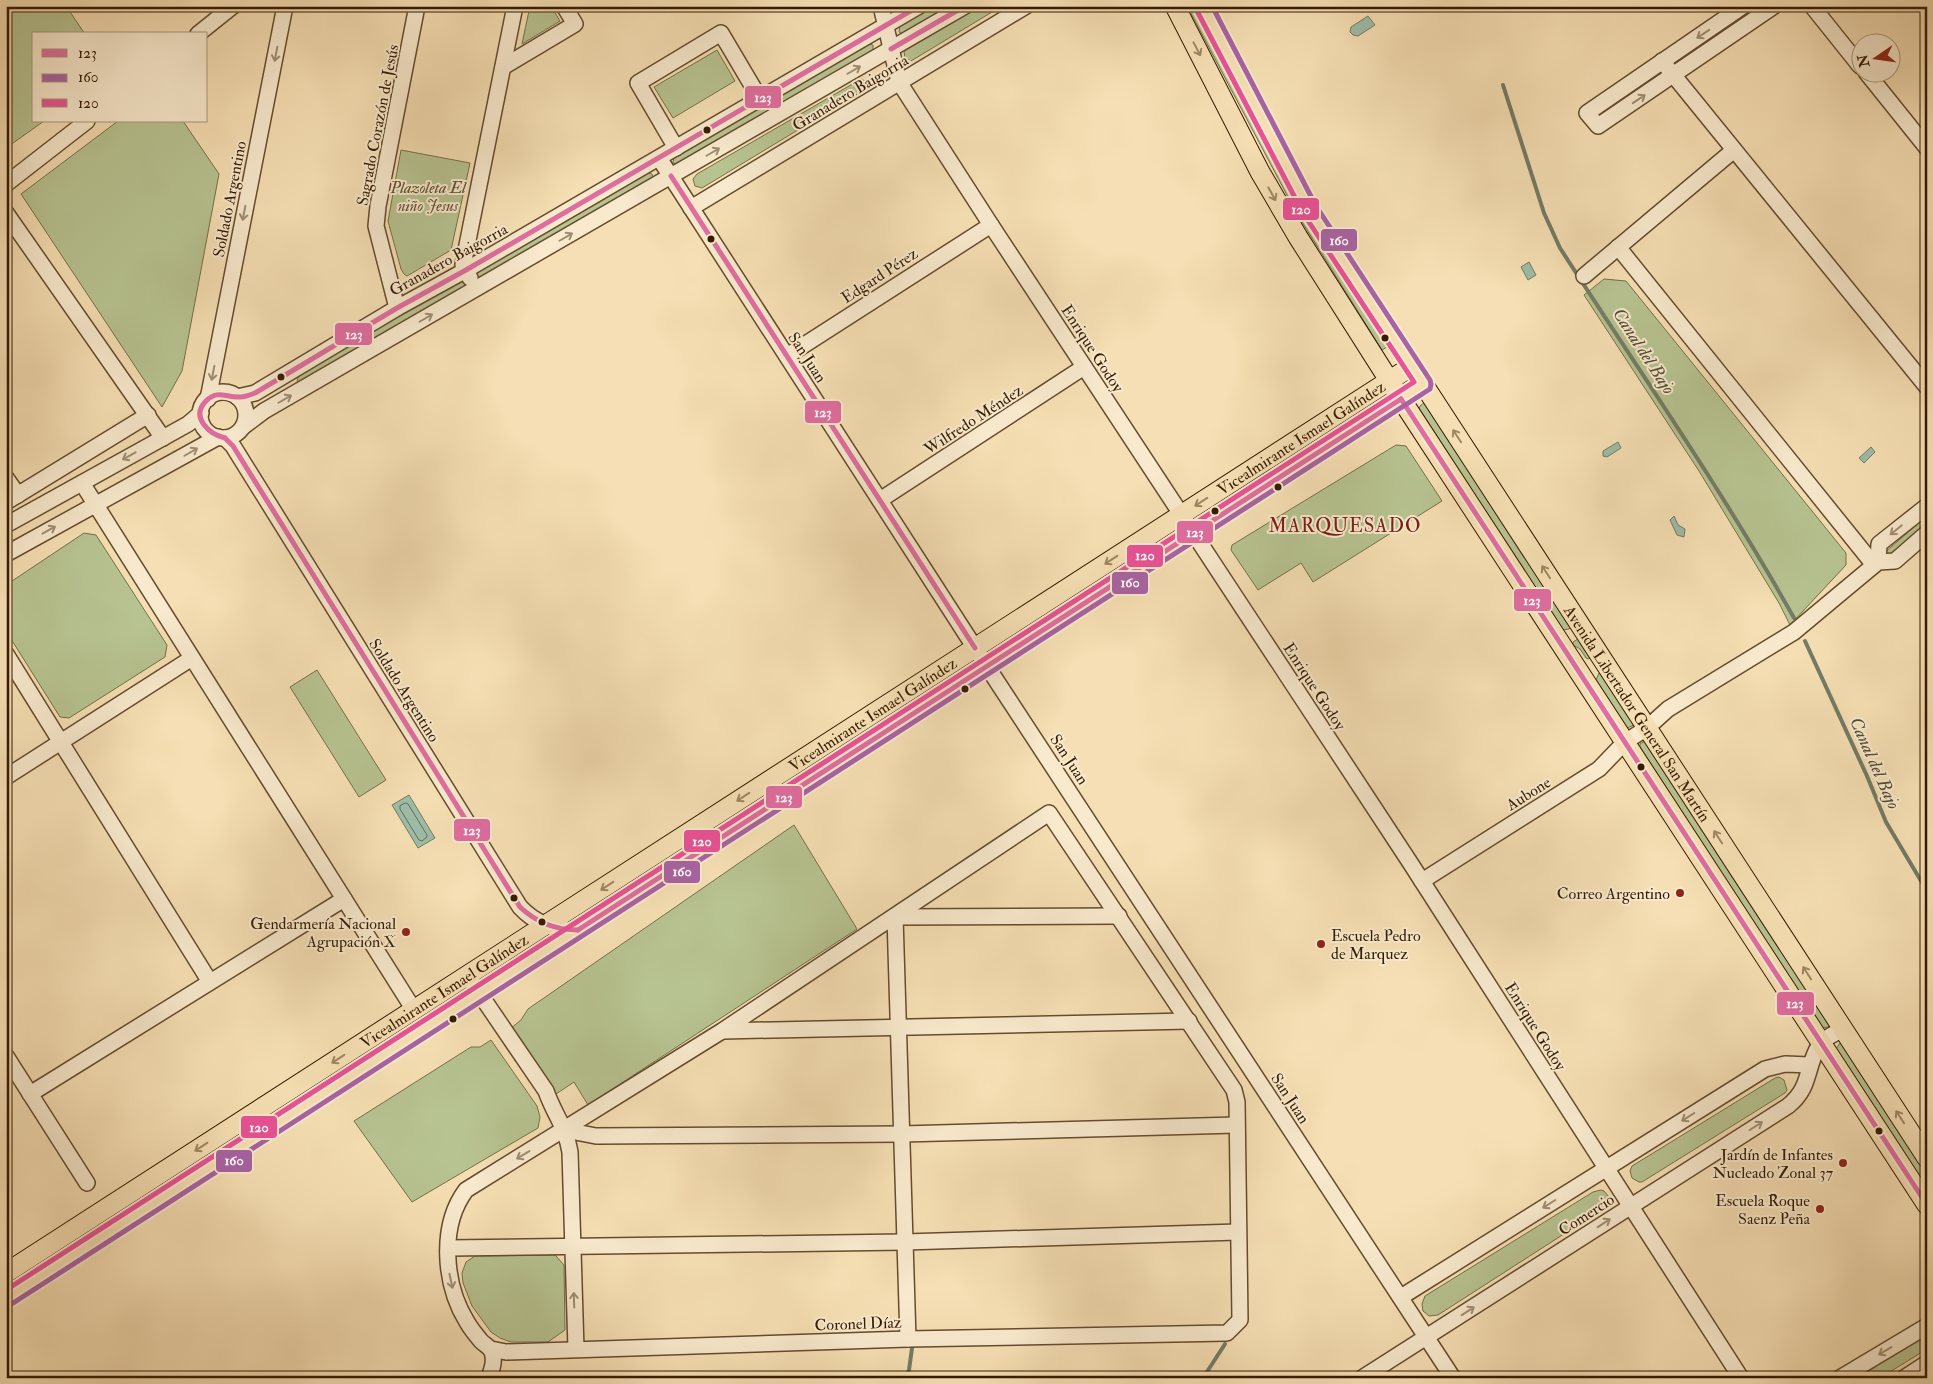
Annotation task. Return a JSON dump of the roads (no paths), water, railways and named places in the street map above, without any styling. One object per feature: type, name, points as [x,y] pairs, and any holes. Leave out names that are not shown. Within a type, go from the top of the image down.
[{"type":"main road","name":"Avenida Libertador General San Martín","points":[[1175,6],[1274,198],[1389,381],[1927,1205]]},
{"type":"main road","name":"Avenida Libertador General San Martín","points":[[1203,6],[1310,210],[1927,1158]]},
{"type":"main road","name":"Vicealmirante Ismael Galíndez","points":[[6,1272],[1412,366]]},
{"type":"main road","name":"Vicealmirante Ismael Galíndez","points":[[6,1299],[1424,384]]},
{"type":"main road","points":[[1560,642],[1582,628]]},
{"type":"main road","points":[[1580,674],[1602,659]]},
{"type":"street","points":[[200,32],[233,6]]},
{"type":"street","name":"Soldado Argentino","points":[[208,399],[285,6]]},
{"type":"street","name":"Sagrado Corazón de Jesús","points":[[397,308],[376,226],[417,6]]},
{"type":"street","points":[[477,288],[463,265],[515,6]]},
{"type":"street","points":[[503,67],[575,24],[564,6]]},
{"type":"street","name":"Enrique Godoy","points":[[881,6],[900,82],[991,225],[1422,882],[1741,1378]]},
{"type":"street","name":"Granadero Baigorria","points":[[208,399],[222,393],[237,397],[255,393],[397,308],[466,270],[919,6]]},
{"type":"street","name":"Granadero Baigorria","points":[[7,551],[221,438],[239,432],[244,426],[272,406],[964,6]]},
{"type":"street","name":"Granadero Baigorria","points":[[692,208],[1026,6]]},
{"type":"street","points":[[1743,6],[1587,113],[1598,126],[1774,6]]},
{"type":"street","points":[[1812,6],[1850,54]]},
{"type":"street","points":[[676,148],[638,83],[721,33],[760,99]]},
{"type":"street","points":[[1662,62],[1927,387]]},
{"type":"street","points":[[1874,82],[1927,148]]},
{"type":"street","points":[[6,184],[86,122]]},
{"type":"street","points":[[1584,276],[1734,150]]},
{"type":"street","name":"San Juan","points":[[659,158],[975,648],[1453,1378]]},
{"type":"street","points":[[6,213],[163,438]]},
{"type":"street","name":"Edgard Pérez","points":[[787,356],[991,225]]},
{"type":"street","points":[[1618,247],[1876,564]]},
{"type":"street","name":"Wilfredo Méndez","points":[[880,500],[1084,367]]},
{"type":"street","points":[[237,397],[246,410],[244,426]]},
{"type":"street","points":[[6,525],[193,420],[201,413],[208,399]]},
{"type":"street","points":[[201,413],[205,428],[210,434],[221,438]]},
{"type":"street","points":[[6,478],[12,498],[148,416]]},
{"type":"street","name":"Soldado Argentino","points":[[221,438],[232,446],[520,907],[532,918],[546,925],[561,930],[578,930]]},
{"type":"street","points":[[82,483],[414,1010]]},
{"type":"street","points":[[1876,564],[1879,544],[1927,506]]},
{"type":"street","points":[[1876,564],[1895,561],[1927,533]]},
{"type":"street","name":"Aubone","points":[[1422,882],[1599,769],[1625,742],[1647,728],[1668,709],[1794,632],[1876,564]]},
{"type":"street","points":[[6,654],[210,982]]},
{"type":"street","points":[[6,777],[192,658]]},
{"type":"street","points":[[449,1248],[905,1242],[1238,1232],[1237,1102],[1234,1090],[1049,813],[722,1032],[466,1190],[457,1202],[453,1214],[449,1248],[450,1279],[460,1310],[474,1333],[491,1349],[493,1366],[489,1378]]},
{"type":"street","points":[[30,1094],[344,899]]},
{"type":"street","points":[[895,917],[1119,916]]},
{"type":"street","points":[[895,917],[908,1339]]},
{"type":"street","points":[[467,975],[546,1091],[552,1107],[565,1130],[570,1152],[576,1349]]},
{"type":"street","points":[[722,1032],[1189,1021]]},
{"type":"street","points":[[1821,1043],[1843,1029]]},
{"type":"street","name":"Comercio","points":[[1362,1378],[1799,1097],[1810,1075],[1810,1065],[1821,1043]]},
{"type":"street","points":[[6,1056],[87,1184]]},
{"type":"street","name":"Comercio","points":[[1401,1297],[1765,1069],[1785,1064],[1810,1065]]},
{"type":"street","points":[[565,1130],[596,1136],[902,1134],[1236,1125]]},
{"type":"street","name":"Coronel Díaz","points":[[491,1349],[506,1352],[908,1339],[1227,1333],[1240,1320],[1238,1232]]},
{"type":"street","points":[[1840,1378],[1927,1326]]},
{"type":"street","points":[[489,1378],[498,1368],[529,1350]]},
{"type":"street","points":[[1904,1378],[1927,1363]]},
{"type":"water","points":[[1368,16],[1375,25],[1358,36],[1353,35],[1350,32],[1351,27]]},
{"type":"water","points":[[1529,262],[1536,275],[1528,280],[1521,267]]},
{"type":"water","points":[[1618,442],[1621,448],[1607,457],[1603,456],[1603,451]]},
{"type":"water","points":[[1871,447],[1875,452],[1864,463],[1859,458]]},
{"type":"water","points":[[1674,516],[1678,525],[1685,529],[1684,537],[1677,535],[1670,520]]},
{"type":"water","points":[[409,795],[435,838],[418,848],[392,805]]},
{"type":"waterway","name":"Canal del Bajo","points":[[1503,85],[1544,213],[1560,248],[1710,478],[1794,618]]},
{"type":"waterway","name":"Canal del Bajo","points":[[1805,641],[1886,822],[1927,891]]},
{"type":"waterway","points":[[1203,1378],[1225,1344]]},
{"type":"waterway","points":[[906,1378],[912,1348]]},
{"type":"place","name":"Correo Argentino","points":[[1680,893]]},
{"type":"place","name":"Gendarmería Nacional Agrupación X","points":[[406,932]]},
{"type":"place","name":"Escuela Pedro de Marquez","points":[[1321,944]]},
{"type":"place","name":"Jardín de Infantes Nucleado Zonal 37","points":[[1843,1163]]},
{"type":"place","name":"Escuela Roque Saenz Peña","points":[[1820,1209]]},
{"type":"district","name":"MARQUESADO","points":[[1345,525]]},
{"type":"park label","name":"Plazoleta El niño Jesus","points":[[428,196]]}]
